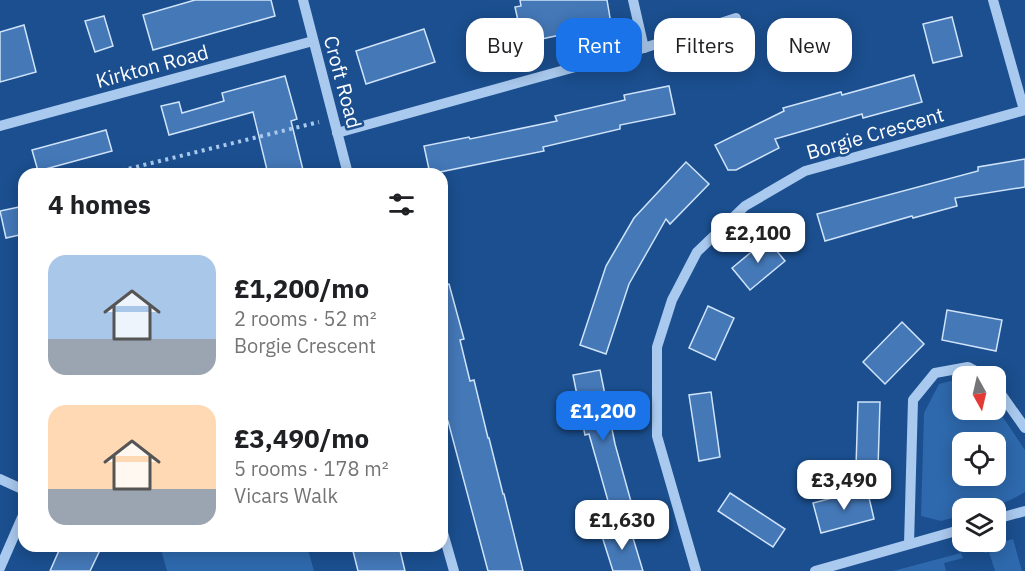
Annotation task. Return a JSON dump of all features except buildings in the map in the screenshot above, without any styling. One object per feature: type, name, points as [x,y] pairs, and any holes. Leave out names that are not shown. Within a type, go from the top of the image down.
[{"type":"street","name":"Croft Road","points":[[303,0],[346,168]]},
{"type":"street","points":[[633,0],[645,48]]},
{"type":"street","points":[[993,0],[1024,110]]},
{"type":"street","name":"Kirkton Road","points":[[0,126],[313,41]]},
{"type":"street","points":[[337,133],[654,45]]},
{"type":"street","name":"Borgie Crescent","points":[[696,571],[657,436],[657,348],[672,300],[697,252],[745,206],[805,171],[1024,110]]},
{"type":"street","points":[[909,544],[913,400],[935,373],[952,370]]},
{"type":"street","points":[[1006,401],[1025,428]]},
{"type":"street","points":[[0,479],[18,487]]},
{"type":"street","points":[[1006,516],[1025,511]]},
{"type":"street","points":[[0,568],[18,527]]},
{"type":"street","points":[[815,571],[952,532]]},
{"type":"street","points":[[448,550],[454,571]]},
{"type":"path","points":[[131,168],[333,118]]},
{"type":"shaded area","points":[[952,381],[952,420],[1005,420],[1025,450],[1025,492],[1006,501],[1006,498],[952,498],[952,518],[941,521],[921,516],[924,413],[939,384]]},
{"type":"shaded area","points":[[1013,539],[1022,571],[995,571],[989,552],[1006,552],[1006,541]]},
{"type":"shaded area","points":[[162,552],[309,552],[314,571],[167,571]]},
{"type":"shaded area","points":[[961,553],[963,558],[944,563],[946,571],[893,571]]}]
